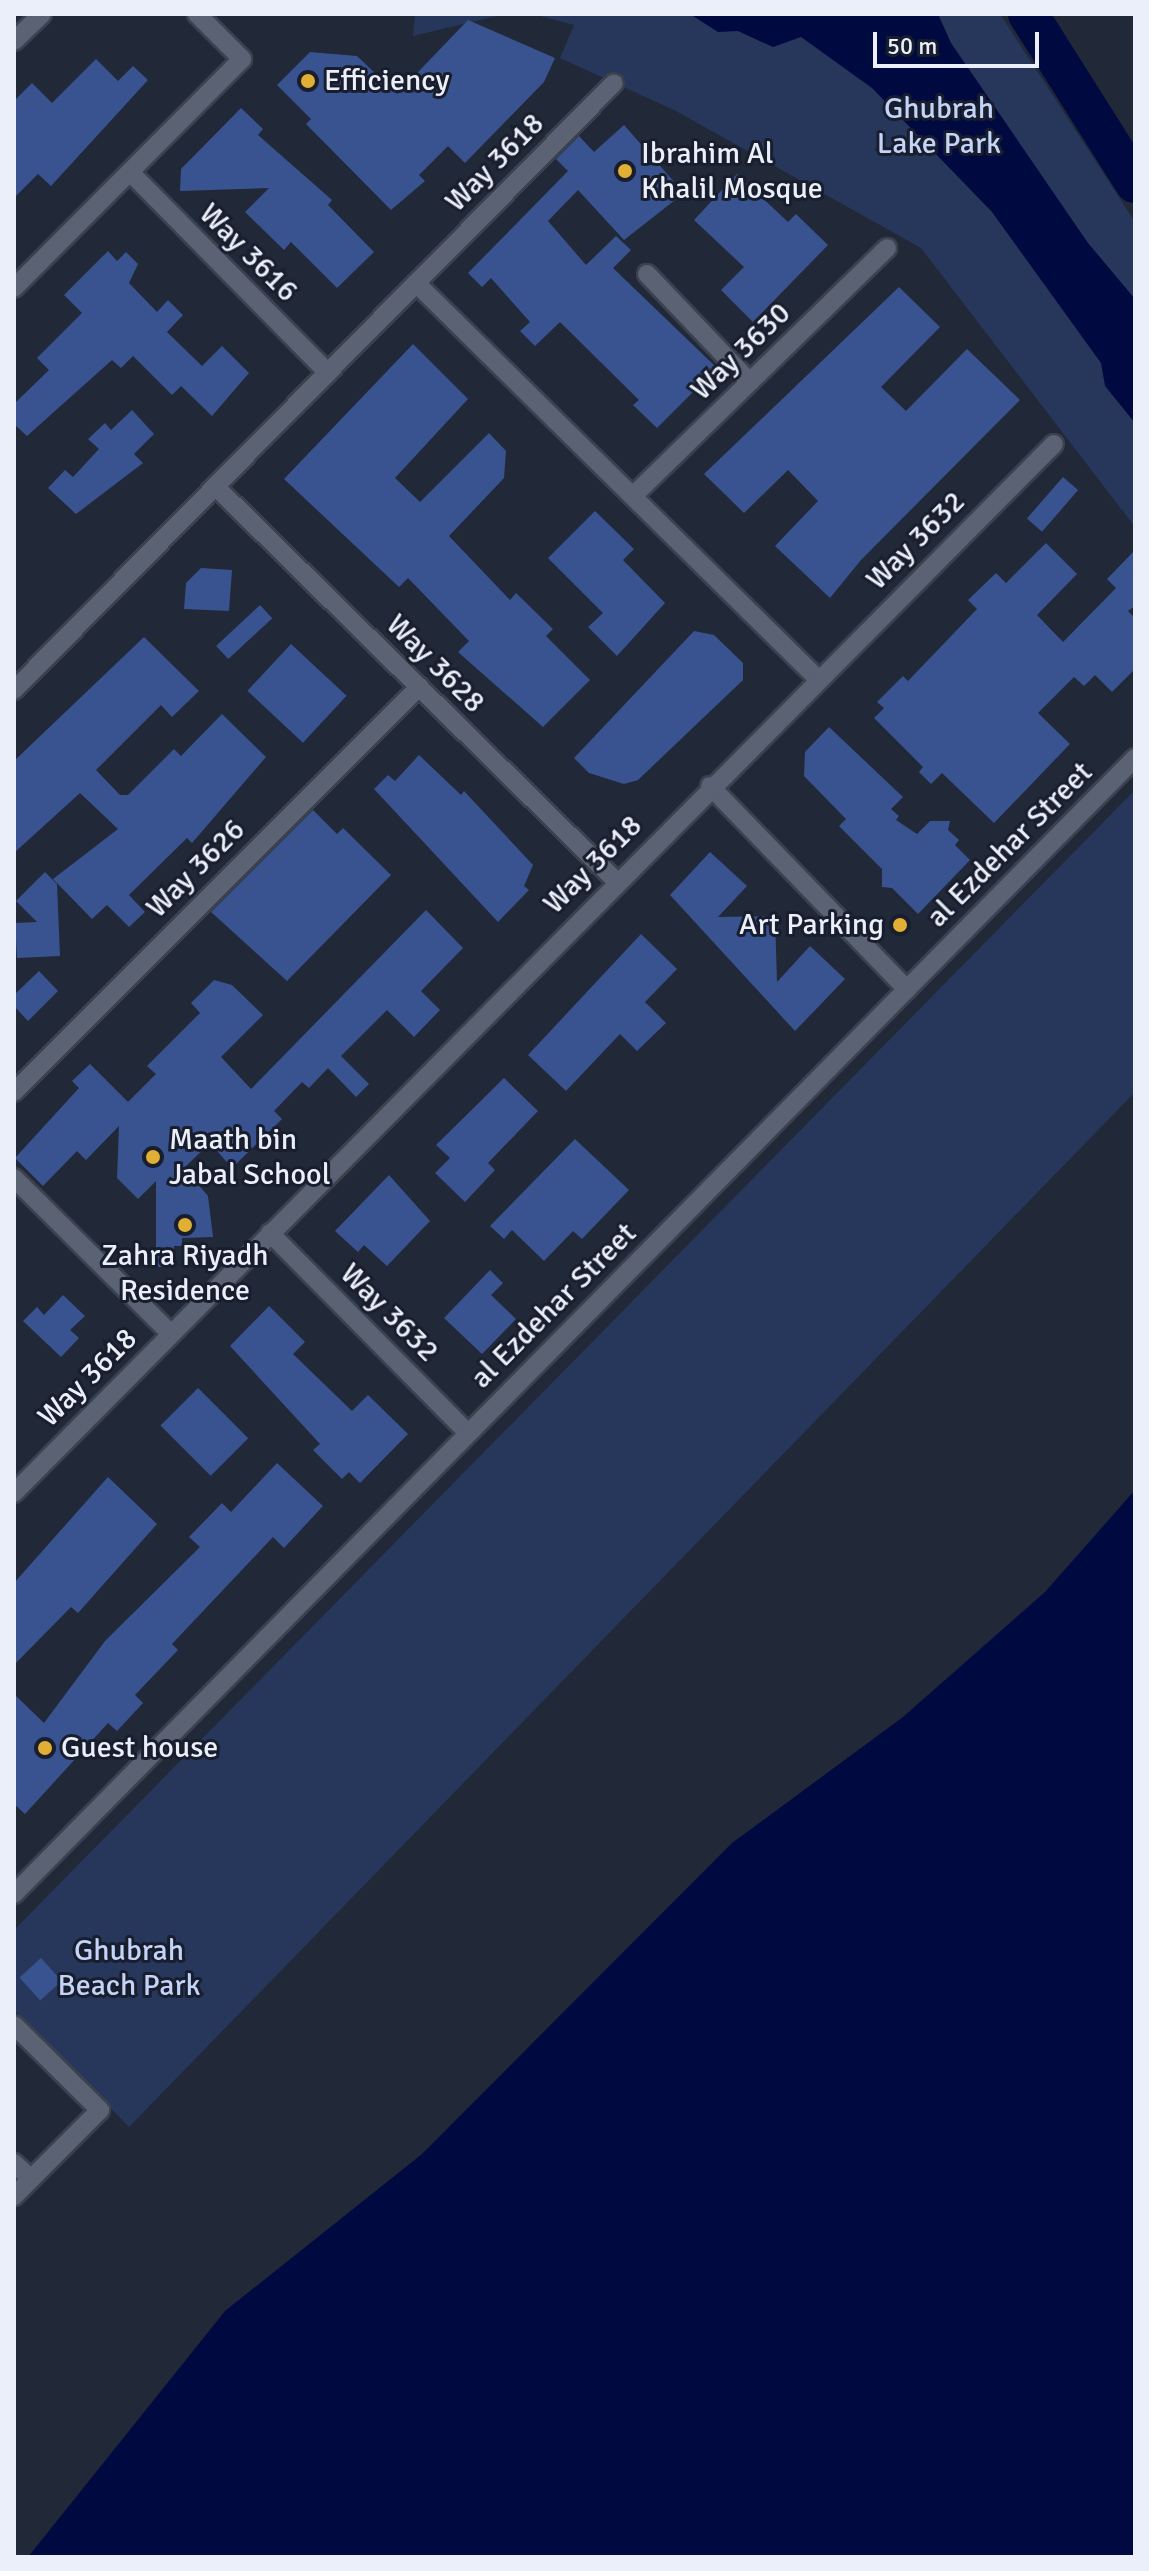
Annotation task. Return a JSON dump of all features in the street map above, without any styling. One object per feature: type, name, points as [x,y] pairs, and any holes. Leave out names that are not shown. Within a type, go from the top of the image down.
[{"type":"street","points":[[14,41],[42,14]]},
{"type":"street","points":[[14,288],[242,59],[197,14]]},
{"type":"street","name":"Way 3618","points":[[14,690],[614,83]]},
{"type":"street","name":"Way 3616","points":[[130,172],[327,372]]},
{"type":"street","name":"Way 3630","points":[[633,496],[887,248]]},
{"type":"street","points":[[647,274],[750,382]]},
{"type":"street","points":[[416,283],[817,678]]},
{"type":"street","name":"Way 3632","points":[[817,678],[1054,444]]},
{"type":"street","name":"Way 3628","points":[[215,486],[616,881]]},
{"type":"street","name":"Way 3618","points":[[14,1493],[817,678]]},
{"type":"street","name":"Way 3626","points":[[14,1092],[419,687]]},
{"type":"street","name":"al Ezdehar Street","points":[[16,1887],[1135,758]]},
{"type":"street","points":[[710,786],[907,989]]},
{"type":"street","points":[[14,1178],[171,1334]]},
{"type":"street","name":"Way 3632","points":[[270,1233],[468,1433]]},
{"type":"street","points":[[14,2025],[100,2110],[14,2196]]},
{"type":"street","points":[[14,2163],[31,2179]]},
{"type":"green space","points":[[415,14],[505,14],[413,36]]},
{"type":"green space","name":"Ghubrah Lake Park","points":[[533,14],[1000,14],[1135,222],[1135,527],[921,248],[676,111],[560,58],[574,25]]},
{"type":"green space","name":"Ghubrah Beach Park","points":[[1135,790],[1135,1092],[129,2127],[14,2010],[14,1930]]},
{"type":"shaded area","points":[[690,14],[938,14],[951,43],[1088,243],[1135,299],[1135,423],[1105,386],[1101,363],[992,212],[872,88],[801,37],[773,47],[738,31],[718,32]]},
{"type":"shaded area","points":[[1135,1490],[1135,2557],[28,2557],[225,2311],[422,2154],[732,1843],[903,1717],[1045,1592]]},
{"type":"building","points":[[468,20],[555,58],[544,82],[465,163],[448,146],[419,175],[425,181],[391,210],[306,124],[311,119],[277,85],[310,52],[357,56],[397,94]]},
{"type":"building","points":[[96,59],[118,81],[133,66],[148,80],[51,186],[38,174],[14,198],[14,101],[32,83],[52,103]]},
{"type":"building","points":[[241,108],[263,129],[258,135],[332,200],[328,205],[374,252],[337,288],[291,242],[284,250],[245,212],[269,188],[180,191],[181,169]]},
{"type":"building","points":[[624,125],[684,193],[624,240],[578,190],[548,221],[586,265],[616,236],[631,250],[613,268],[717,368],[657,428],[633,405],[639,400],[560,322],[535,346],[520,331],[530,322],[491,278],[482,287],[468,273],[568,171],[556,159],[579,136],[594,152]]},
{"type":"building","points":[[737,174],[788,222],[796,214],[828,245],[753,322],[721,290],[744,267],[694,220]]},
{"type":"building","points":[[108,251],[117,261],[126,252],[138,264],[129,283],[157,312],[168,300],[183,315],[167,332],[202,366],[222,346],[249,373],[212,416],[181,386],[172,395],[133,356],[121,368],[112,360],[27,436],[14,424],[14,404],[49,370],[37,358],[82,313],[64,295]]},
{"type":"building","points":[[899,287],[940,327],[881,387],[906,411],[967,349],[1020,400],[861,560],[830,598],[775,546],[818,501],[788,470],[744,513],[704,474]]},
{"type":"building","points":[[413,344],[468,399],[395,478],[420,502],[489,433],[506,451],[504,478],[449,536],[510,600],[516,593],[553,629],[546,636],[590,680],[543,727],[458,652],[469,641],[408,578],[399,587],[284,479]]},
{"type":"building","points":[[132,410],[154,434],[134,454],[143,463],[76,514],[48,488],[65,470],[73,477],[99,449],[88,439],[105,423],[111,430]]},
{"type":"building","points":[[1063,477],[1078,490],[1042,532],[1027,519]]},
{"type":"building","points":[[595,511],[634,549],[623,560],[665,603],[617,656],[588,627],[603,613],[548,558]]},
{"type":"building","points":[[1046,543],[1077,574],[1037,615],[1063,642],[1116,588],[1107,579],[1135,550],[1135,606],[1128,611],[1135,618],[1135,669],[1112,692],[1095,675],[1084,686],[1074,677],[1038,713],[1070,744],[994,823],[942,773],[931,784],[919,772],[923,767],[874,718],[884,708],[877,702],[903,676],[908,681],[977,609],[968,600],[996,573],[1006,583]]},
{"type":"building","points":[[201,568],[232,570],[229,611],[184,609],[186,583]]},
{"type":"building","points":[[260,605],[272,618],[228,659],[216,646]]},
{"type":"building","points":[[694,631],[714,635],[743,663],[743,680],[638,780],[624,784],[589,773],[574,758]]},
{"type":"building","points":[[144,637],[199,691],[172,717],[161,705],[96,770],[120,795],[128,795],[174,749],[181,756],[222,714],[266,757],[192,843],[187,838],[129,895],[145,912],[129,927],[107,905],[92,919],[53,879],[118,829],[80,793],[14,853],[14,761]]},
{"type":"building","points":[[291,644],[347,696],[303,743],[247,691]]},
{"type":"building","points":[[829,727],[903,797],[891,809],[899,816],[896,820],[917,834],[930,821],[950,821],[948,830],[959,840],[955,845],[970,860],[918,914],[892,888],[882,887],[882,869],[839,826],[846,819],[804,776],[805,752]]},
{"type":"building","points":[[419,755],[461,795],[464,791],[533,865],[524,886],[529,890],[498,922],[374,789],[388,775],[395,781]]},
{"type":"building","points":[[313,810],[337,834],[343,828],[391,875],[287,981],[211,912]]},
{"type":"building","points":[[710,852],[747,886],[718,917],[775,916],[777,982],[810,946],[845,979],[795,1031],[670,895]]},
{"type":"building","points":[[45,872],[57,884],[60,956],[17,958],[15,923],[37,922],[16,901]]},
{"type":"building","points":[[426,910],[463,948],[421,991],[440,1010],[414,1037],[387,1010],[341,1056],[369,1084],[356,1097],[328,1068],[309,1088],[302,1082],[274,1111],[282,1119],[232,1168],[210,1143],[184,1168],[208,1196],[213,1237],[182,1238],[182,1246],[174,1246],[174,1267],[156,1267],[156,1181],[138,1199],[117,1178],[119,1126],[86,1160],[77,1151],[43,1186],[15,1158],[79,1088],[72,1081],[90,1064],[128,1102],[156,1074],[147,1066],[200,1013],[191,1003],[214,980],[232,985],[263,1015],[221,1057],[251,1089]]},
{"type":"building","points":[[641,934],[677,969],[645,1002],[666,1023],[637,1051],[620,1034],[566,1091],[528,1055]]},
{"type":"building","points":[[39,971],[58,991],[28,1021],[14,1006],[14,995]]},
{"type":"building","points":[[504,1078],[538,1111],[488,1163],[495,1170],[465,1202],[435,1173],[450,1158],[436,1145]]},
{"type":"building","points":[[575,1139],[629,1190],[582,1239],[573,1231],[544,1261],[512,1230],[504,1239],[490,1226]]},
{"type":"building","points":[[389,1175],[430,1221],[387,1266],[364,1245],[358,1252],[335,1231]]},
{"type":"building","points":[[490,1270],[503,1283],[491,1295],[516,1319],[482,1354],[444,1318]]},
{"type":"building","points":[[63,1295],[85,1316],[70,1330],[79,1338],[61,1357],[23,1321],[37,1307],[44,1315]]},
{"type":"building","points":[[269,1306],[305,1342],[293,1354],[352,1411],[368,1395],[408,1434],[360,1483],[349,1472],[342,1479],[313,1450],[320,1444],[230,1346]]},
{"type":"building","points":[[198,1388],[248,1438],[211,1476],[161,1425]]},
{"type":"building","points":[[277,1463],[323,1506],[284,1548],[273,1537],[172,1644],[178,1650],[135,1695],[143,1703],[117,1731],[108,1723],[25,1814],[14,1804],[14,1694],[44,1723],[105,1641],[200,1547],[189,1537],[222,1503],[231,1512]]},
{"type":"building","points":[[108,1477],[157,1524],[78,1613],[71,1607],[14,1665],[14,1583]]},
{"type":"building","points":[[41,1958],[62,1981],[40,2000],[19,1977]]},
{"type":"waterway","points":[[1028,14],[1135,183]]},
{"type":"place","name":"Efficiency","points":[[308,81]]},
{"type":"place","name":"Ibrahim Al Khalil Mosque","points":[[625,171]]},
{"type":"place","name":"Art Parking","points":[[900,925]]},
{"type":"place","name":"Maath bin Jabal School","points":[[153,1157]]},
{"type":"place","name":"Zahra Riyadh Residence","points":[[185,1225]]},
{"type":"place","name":"Guest house","points":[[45,1748]]}]
